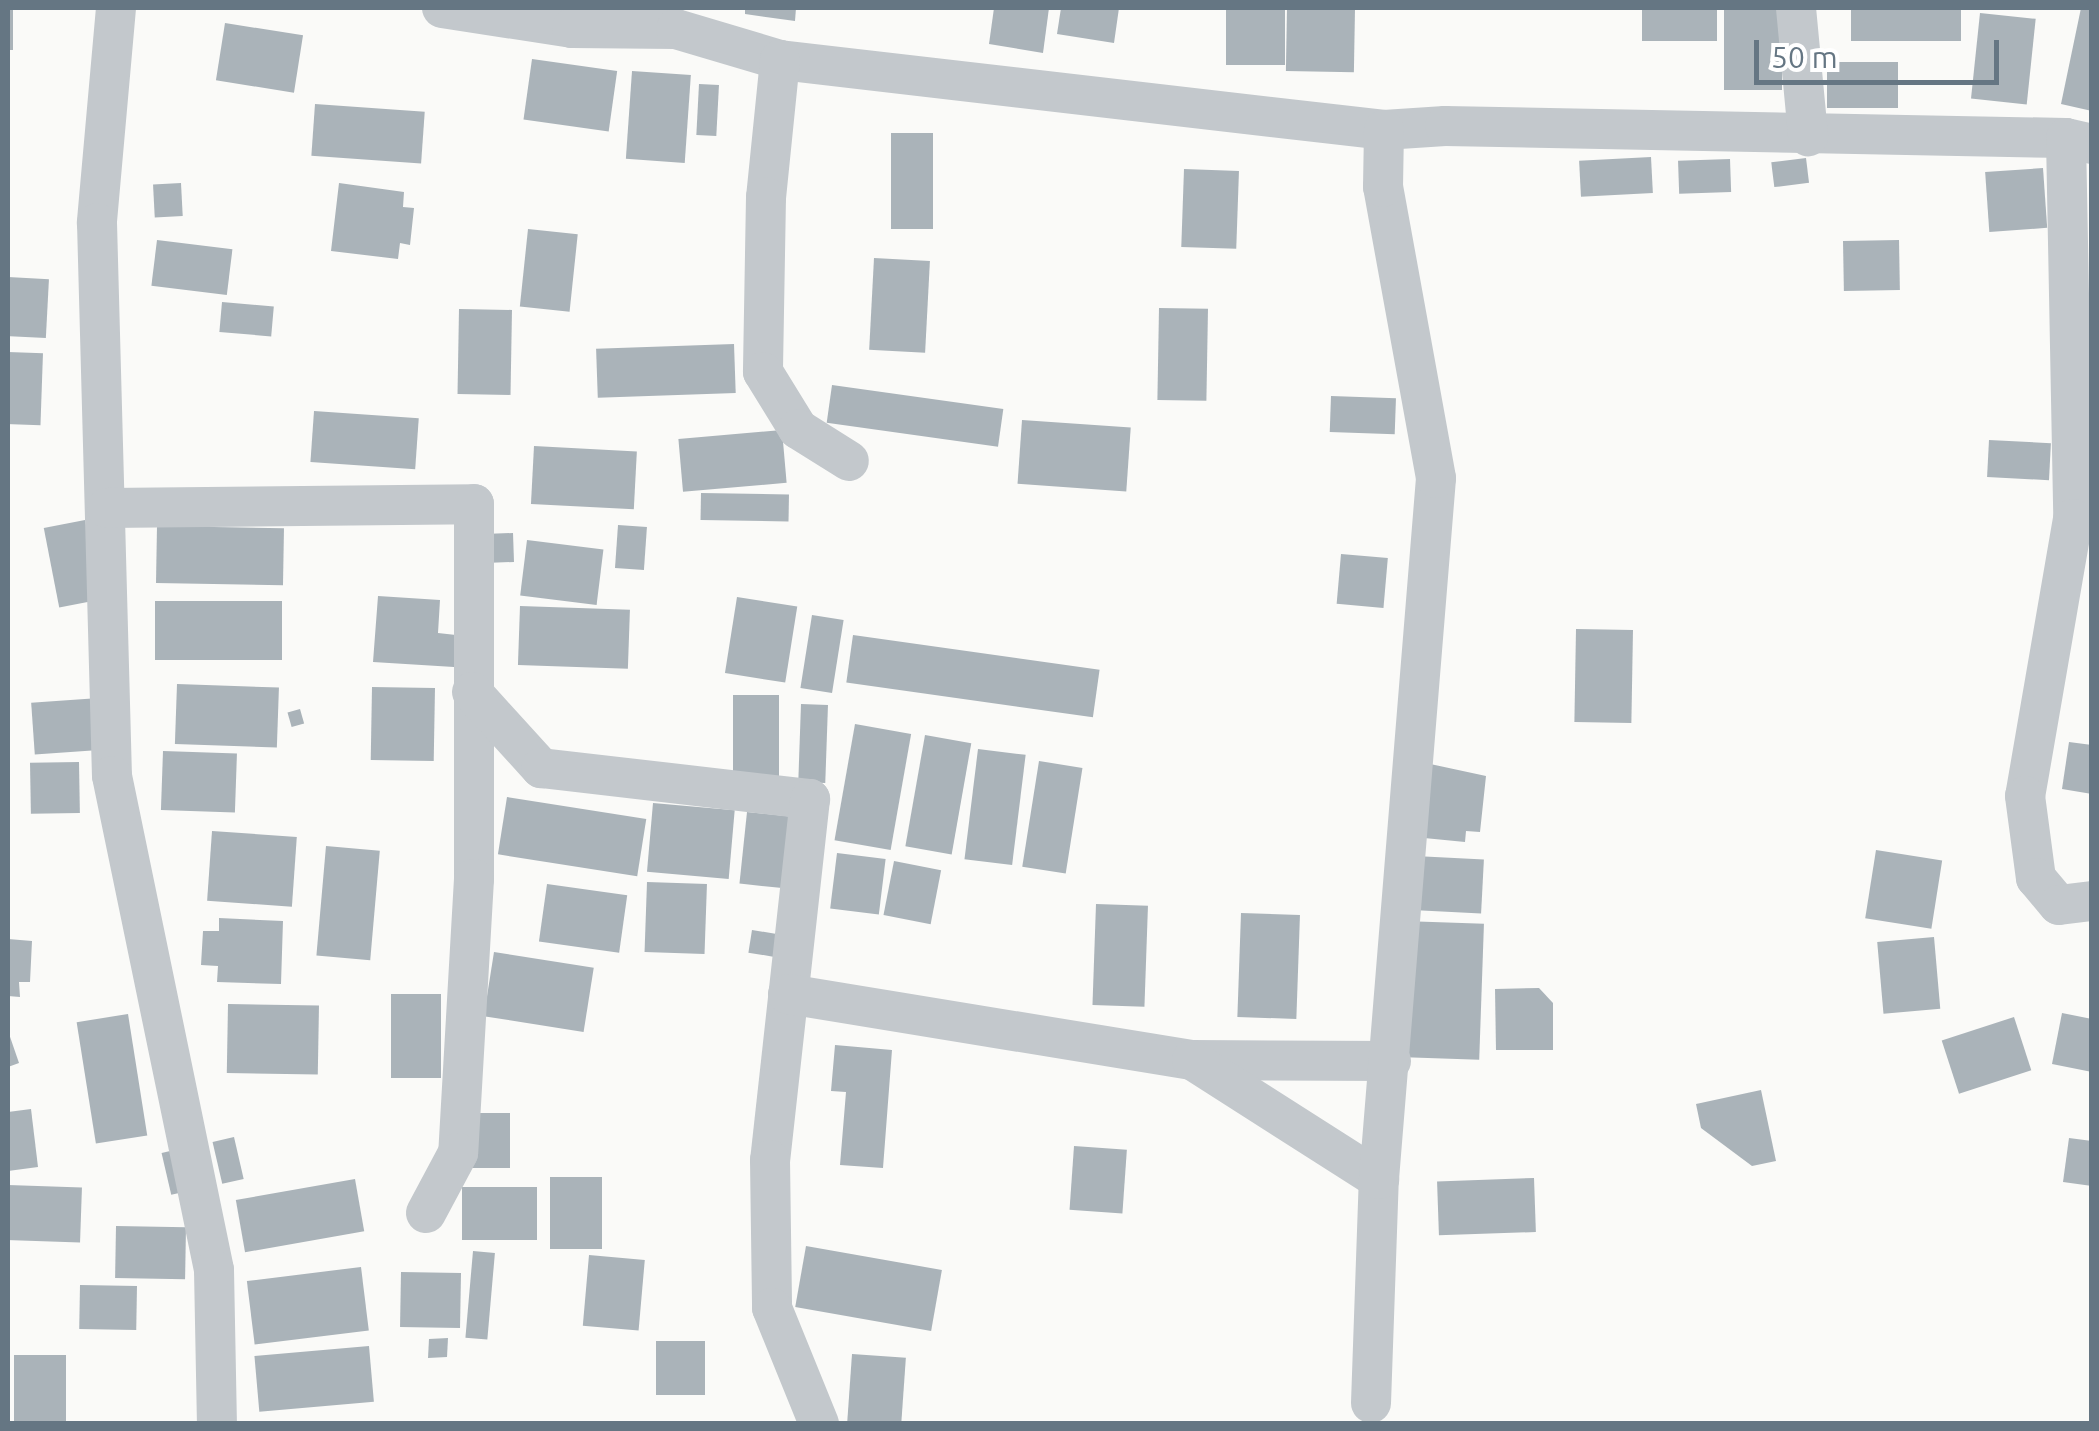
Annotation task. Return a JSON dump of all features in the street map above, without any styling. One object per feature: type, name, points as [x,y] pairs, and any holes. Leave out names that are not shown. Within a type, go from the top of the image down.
[{"type":"street","points":[[116,8],[96,223],[116,819],[214,1270],[217,1424]]},
{"type":"street","points":[[442,8],[572,28],[676,30],[780,60],[1384,130],[1445,126],[2079,141],[2073,519],[2025,796],[2036,878],[2059,905],[2092,901]]},
{"type":"street","points":[[1796,8],[1808,136]]},
{"type":"street","points":[[780,60],[766,197],[764,372],[798,429],[849,461]]},
{"type":"street","points":[[1371,1403],[1379,1179],[1391,1061],[1410,744],[1436,478],[1384,187],[1384,130]]},
{"type":"street","points":[[106,508],[474,504],[474,879],[458,1153],[426,1213]]},
{"type":"street","points":[[472,692],[541,768],[810,799],[770,1160],[772,1308],[819,1424]]},
{"type":"street","points":[[788,994],[1192,1060],[1391,1061]]},
{"type":"street","points":[[1192,1060],[1379,1179]]},
{"type":"building","points":[[8,8],[13,8],[13,50],[8,50]]},
{"type":"building","points":[[745,8],[796,8],[795,21],[745,14]]},
{"type":"building","points":[[994,8],[1049,8],[1043,53],[989,44]]},
{"type":"building","points":[[1061,8],[1119,8],[1114,43],[1057,34]]},
{"type":"building","points":[[1226,8],[1285,8],[1285,65],[1226,65]]},
{"type":"building","points":[[1287,8],[1355,9],[1354,72],[1286,71]]},
{"type":"building","points":[[1642,8],[1717,8],[1717,41],[1642,41]]},
{"type":"building","points":[[1724,8],[1782,8],[1782,90],[1724,90]]},
{"type":"building","points":[[1851,8],[1961,8],[1961,41],[1851,41]]},
{"type":"building","points":[[2081,8],[2092,8],[2092,111],[2061,104]]},
{"type":"building","points":[[1980,13],[2036,19],[2027,104],[1971,99]]},
{"type":"building","points":[[225,23],[303,35],[294,93],[216,80]]},
{"type":"building","points":[[532,59],[617,71],[609,131],[524,119]]},
{"type":"building","points":[[1827,62],[1898,62],[1898,108],[1827,108]]},
{"type":"building","points":[[632,71],[691,75],[685,163],[626,159]]},
{"type":"building","points":[[699,84],[719,85],[716,136],[696,135]]},
{"type":"building","points":[[315,104],[425,112],[421,164],[311,156]]},
{"type":"building","points":[[891,133],[933,133],[933,229],[891,229]]},
{"type":"building","points":[[1651,157],[1653,193],[1581,197],[1579,161]]},
{"type":"building","points":[[1806,158],[1809,183],[1774,187],[1771,162]]},
{"type":"building","points":[[1730,159],[1731,192],[1679,194],[1678,161]]},
{"type":"building","points":[[2043,168],[2047,228],[1989,232],[1985,172]]},
{"type":"building","points":[[1184,169],[1239,171],[1236,249],[1181,247]]},
{"type":"building","points":[[181,183],[183,216],[155,217],[153,184]]},
{"type":"building","points":[[339,183],[404,192],[403,207],[414,208],[410,245],[400,243],[398,259],[331,251]]},
{"type":"building","points":[[528,229],[578,234],[570,312],[520,307]]},
{"type":"building","points":[[157,240],[232,249],[227,295],[151,286]]},
{"type":"building","points":[[1899,240],[1900,290],[1844,291],[1843,241]]},
{"type":"building","points":[[874,258],[930,261],[925,353],[869,350]]},
{"type":"building","points":[[8,277],[49,279],[46,338],[8,336]]},
{"type":"building","points":[[222,302],[274,307],[271,336],[219,332]]},
{"type":"building","points":[[1159,308],[1208,309],[1206,401],[1157,400]]},
{"type":"building","points":[[459,309],[512,310],[511,395],[458,394]]},
{"type":"building","points":[[734,344],[736,393],[598,398],[596,349]]},
{"type":"building","points":[[8,352],[43,353],[40,425],[8,424]]},
{"type":"building","points":[[832,385],[1003,409],[998,447],[827,423]]},
{"type":"building","points":[[1331,396],[1396,398],[1395,434],[1330,432]]},
{"type":"building","points":[[314,411],[419,418],[415,469],[310,462]]},
{"type":"building","points":[[1022,420],[1131,428],[1126,491],[1018,484]]},
{"type":"building","points":[[782,430],[787,483],[683,492],[678,439]]},
{"type":"building","points":[[1989,440],[2051,443],[2049,480],[1987,477]]},
{"type":"building","points":[[534,446],[637,451],[634,509],[531,504]]},
{"type":"building","points":[[701,493],[789,495],[789,522],[701,520]]},
{"type":"building","points":[[85,520],[100,600],[59,608],[44,528]]},
{"type":"building","points":[[618,525],[647,527],[644,570],[615,568]]},
{"type":"building","points":[[157,526],[284,528],[283,585],[156,583]]},
{"type":"building","points":[[513,533],[514,562],[491,563],[490,534]]},
{"type":"building","points":[[527,540],[603,549],[597,605],[520,596]]},
{"type":"building","points":[[1341,554],[1388,558],[1383,608],[1337,604]]},
{"type":"building","points":[[378,596],[440,600],[438,633],[456,635],[454,667],[373,662]]},
{"type":"building","points":[[737,597],[797,607],[785,683],[725,673]]},
{"type":"building","points":[[155,601],[282,601],[282,660],[155,660]]},
{"type":"building","points":[[520,606],[630,610],[628,669],[518,665]]},
{"type":"building","points":[[812,615],[844,620],[832,693],[800,688]]},
{"type":"building","points":[[1576,629],[1633,630],[1631,723],[1574,722]]},
{"type":"building","points":[[853,635],[1100,670],[1093,717],[846,683]]},
{"type":"building","points":[[177,684],[279,688],[277,748],[175,744]]},
{"type":"building","points":[[372,687],[435,688],[434,761],[371,760]]},
{"type":"building","points":[[733,695],[779,695],[779,781],[733,781]]},
{"type":"building","points":[[99,698],[103,750],[35,755],[31,703]]},
{"type":"building","points":[[801,704],[828,705],[825,783],[798,782]]},
{"type":"building","points":[[300,709],[304,723],[292,727],[288,713]]},
{"type":"building","points":[[855,724],[911,734],[891,850],[835,840]]},
{"type":"building","points":[[925,735],[971,743],[952,854],[905,846]]},
{"type":"building","points":[[2069,742],[2092,745],[2092,794],[2062,789]]},
{"type":"building","points":[[978,749],[1026,755],[1012,865],[964,859]]},
{"type":"building","points":[[163,751],[237,754],[235,813],[161,810]]},
{"type":"building","points":[[1039,761],[1082,768],[1066,874],[1022,867]]},
{"type":"building","points":[[79,762],[80,813],[31,814],[30,763]]},
{"type":"building","points":[[1421,762],[1486,776],[1480,832],[1466,831],[1465,842],[1414,837]]},
{"type":"building","points":[[507,797],[646,819],[637,876],[498,854]]},
{"type":"building","points":[[653,803],[735,810],[729,879],[647,872]]},
{"type":"building","points":[[747,812],[795,817],[787,889],[739,884]]},
{"type":"building","points":[[212,831],[297,837],[292,907],[207,901]]},
{"type":"building","points":[[326,846],[380,851],[370,960],[316,956]]},
{"type":"building","points":[[1876,850],[1942,860],[1931,929],[1865,918]]},
{"type":"building","points":[[837,853],[886,859],[879,915],[830,909]]},
{"type":"building","points":[[1415,856],[1484,860],[1481,914],[1412,910]]},
{"type":"building","points":[[894,861],[941,870],[931,924],[884,915]]},
{"type":"building","points":[[647,882],[707,884],[705,954],[645,952]]},
{"type":"building","points":[[547,884],[627,895],[619,953],[539,941]]},
{"type":"building","points":[[1096,904],[1148,906],[1144,1007],[1092,1005]]},
{"type":"building","points":[[1241,913],[1300,915],[1296,1019],[1237,1017]]},
{"type":"building","points":[[219,918],[283,921],[281,984],[217,982],[218,966],[201,965],[203,931],[219,931]]},
{"type":"building","points":[[1403,921],[1484,924],[1479,1060],[1398,1057]]},
{"type":"building","points":[[752,930],[777,934],[773,957],[748,953]]},
{"type":"building","points":[[1934,937],[1940,1009],[1883,1014],[1877,942]]},
{"type":"building","points":[[8,939],[32,941],[30,982],[19,982],[20,997],[8,996]]},
{"type":"building","points":[[494,952],[594,968],[584,1032],[484,1016]]},
{"type":"building","points":[[1539,988],[1553,1003],[1553,1050],[1496,1050],[1495,989]]},
{"type":"building","points":[[391,994],[441,994],[441,1078],[391,1078]]},
{"type":"building","points":[[228,1004],[319,1006],[318,1075],[227,1073]]},
{"type":"building","points":[[2062,1013],[2092,1019],[2092,1072],[2052,1064]]},
{"type":"building","points":[[128,1014],[147,1135],[96,1144],[77,1022]]},
{"type":"building","points":[[2014,1017],[2031,1070],[1959,1094],[1942,1040]]},
{"type":"building","points":[[8,1031],[19,1063],[8,1067]]},
{"type":"building","points":[[835,1045],[892,1050],[883,1168],[840,1165],[846,1092],[831,1091]]},
{"type":"building","points":[[1761,1090],[1776,1161],[1752,1166],[1701,1128],[1696,1104]]},
{"type":"building","points":[[31,1109],[38,1167],[8,1171],[8,1112]]},
{"type":"building","points":[[468,1113],[510,1113],[510,1168],[468,1168]]},
{"type":"building","points":[[234,1137],[244,1179],[222,1184],[213,1142]]},
{"type":"building","points":[[2069,1138],[2092,1141],[2092,1186],[2063,1182]]},
{"type":"building","points":[[1074,1146],[1127,1150],[1122,1214],[1070,1210]]},
{"type":"building","points":[[183,1148],[193,1190],[171,1195],[162,1153]]},
{"type":"building","points":[[550,1177],[602,1177],[602,1249],[550,1249]]},
{"type":"building","points":[[1534,1178],[1536,1232],[1439,1235],[1437,1181]]},
{"type":"building","points":[[355,1179],[364,1231],[245,1252],[236,1200]]},
{"type":"building","points":[[8,1185],[82,1188],[80,1243],[8,1240]]},
{"type":"building","points":[[462,1187],[537,1187],[537,1240],[462,1240]]},
{"type":"building","points":[[116,1226],[186,1227],[185,1279],[115,1278]]},
{"type":"building","points":[[806,1246],[942,1270],[931,1331],[795,1307]]},
{"type":"building","points":[[473,1251],[495,1253],[487,1340],[465,1338]]},
{"type":"building","points":[[589,1255],[645,1260],[639,1331],[583,1326]]},
{"type":"building","points":[[361,1267],[369,1331],[255,1345],[247,1281]]},
{"type":"building","points":[[401,1272],[461,1273],[460,1328],[400,1327]]},
{"type":"building","points":[[80,1285],[137,1286],[136,1330],[79,1329]]},
{"type":"building","points":[[448,1338],[447,1357],[428,1358],[429,1339]]},
{"type":"building","points":[[656,1341],[705,1341],[705,1395],[656,1395]]},
{"type":"building","points":[[369,1346],[374,1402],[259,1412],[254,1356]]},
{"type":"building","points":[[852,1354],[906,1358],[901,1424],[847,1424]]},
{"type":"building","points":[[14,1355],[66,1355],[66,1424],[14,1424]]}]
